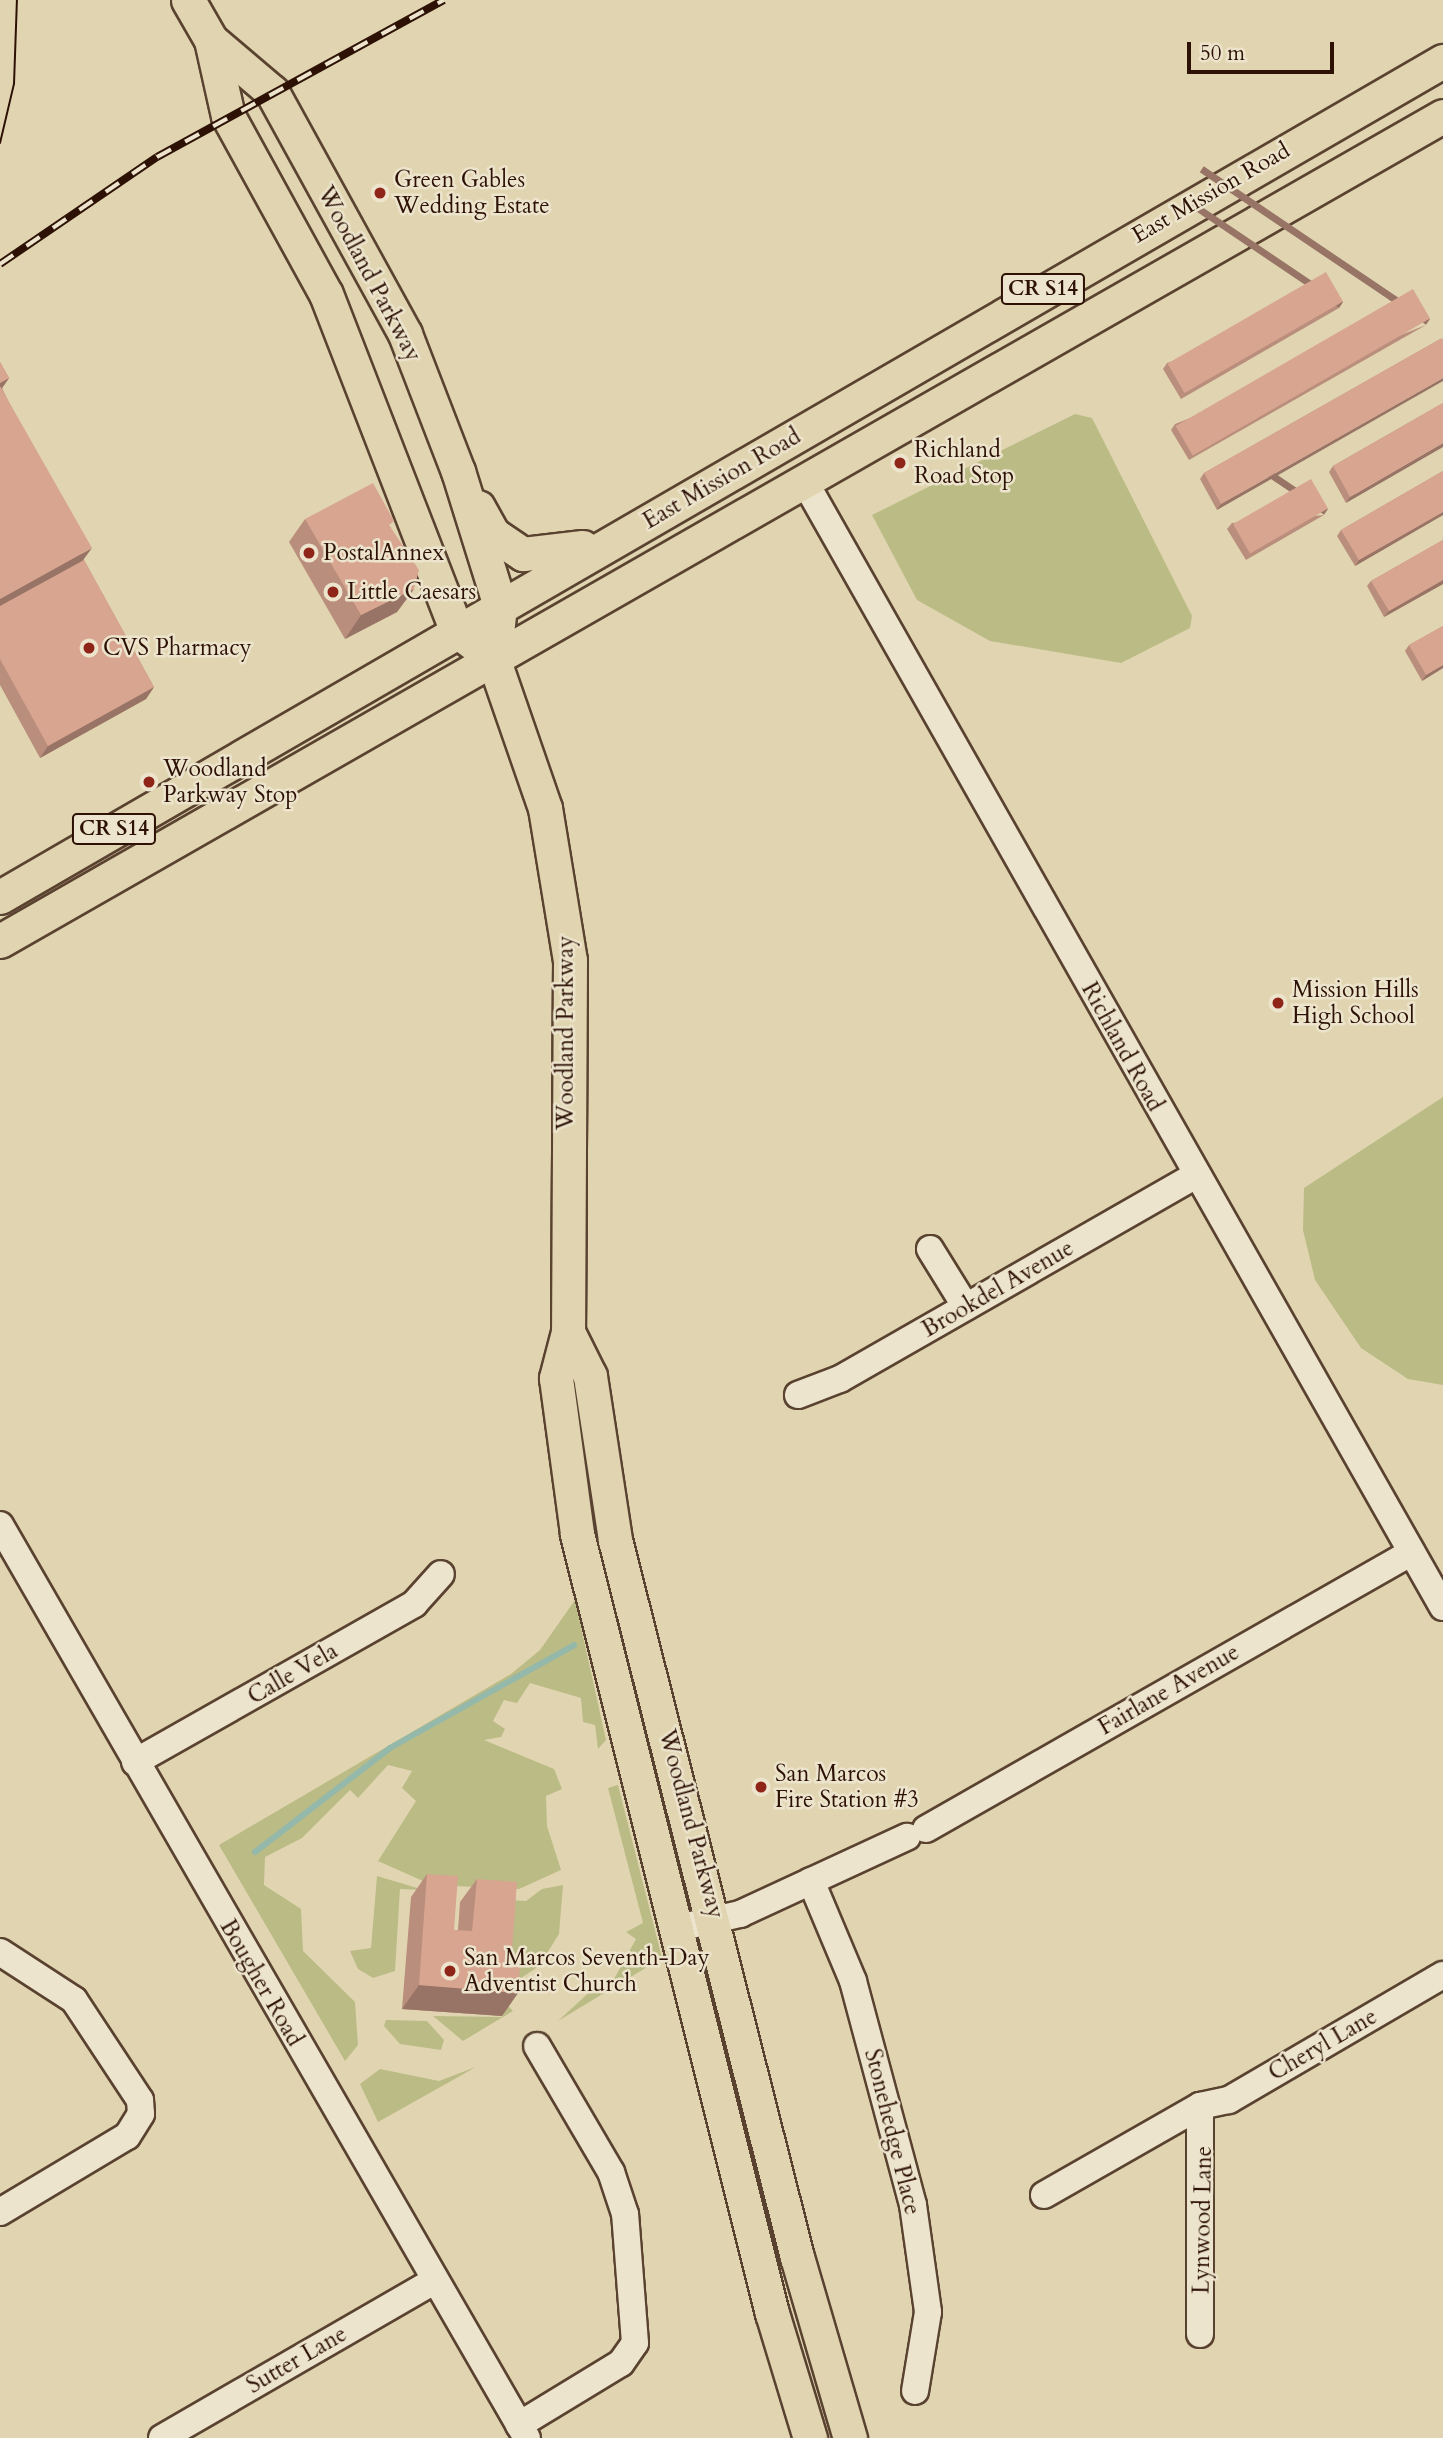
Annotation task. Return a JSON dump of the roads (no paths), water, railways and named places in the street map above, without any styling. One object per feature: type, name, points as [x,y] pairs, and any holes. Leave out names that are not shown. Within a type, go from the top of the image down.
[{"type":"main road","name":"Woodland Parkway","points":[[188,0],[211,40],[228,116],[331,306],[457,631],[494,661]]},
{"type":"main road","name":"Woodland Parkway","points":[[211,40],[272,92],[405,334],[458,471],[500,606],[494,661],[545,808],[570,960],[568,1332],[556,1378],[577,1534],[678,1927],[768,2300],[810,2438]]},
{"type":"main road","name":"East Mission Road","points":[[0,897],[229,761],[1443,61]]},
{"type":"main road","name":"East Mission Road","points":[[0,940],[806,484],[1443,116]]},
{"type":"main road","points":[[458,471],[493,534],[523,554],[562,554],[631,531]]},
{"type":"main road","points":[[0,940],[32,905],[231,778],[229,761]]},
{"type":"main road","name":"Woodland Parkway","points":[[568,1332],[590,1376],[615,1540],[716,1919],[797,2258],[850,2438]]},
{"type":"street","name":"Richland Road","points":[[806,484],[1195,1176],[1443,1606]]},
{"type":"street","name":"Brookdel Avenue","points":[[798,1395],[966,1307],[1195,1176]]},
{"type":"street","points":[[930,1249],[966,1307]]},
{"type":"street","name":"Bougher Road","points":[[0,1525],[432,2282],[523,2431]]},
{"type":"street","name":"Fairlane Avenue","points":[[678,1927],[716,1919],[811,1881],[916,1833],[1412,1552]]},
{"type":"street","name":"Calle Vela","points":[[135,1762],[414,1604],[442,1574]]},
{"type":"street","name":"Stonehedge Place","points":[[811,1881],[853,1981],[913,2205],[928,2312],[915,2391]]},
{"type":"street","points":[[0,1952],[74,2000],[140,2100],[141,2114],[127,2136],[0,2212]]},
{"type":"street","name":"Cheryl Lane","points":[[1044,2195],[1200,2106],[1228,2100],[1443,1975]]},
{"type":"street","points":[[523,2431],[621,2363],[635,2343],[625,2214],[611,2172],[537,2046]]},
{"type":"street","name":"Lynwood Lane","points":[[1200,2106],[1200,2334]]},
{"type":"street","name":"Sutter Lane","points":[[162,2438],[432,2282]]},
{"type":"waterway","points":[[255,1852],[390,1748],[574,1645]]},
{"type":"tram line","points":[[0,143],[14,84],[17,0]]},
{"type":"railway","points":[[0,264],[157,157],[444,0]]},
{"type":"place","name":"Green Gables Wedding Estate","points":[[380,193]]},
{"type":"place","name":"Richland Road Stop","points":[[900,463]]},
{"type":"place","name":"PostalAnnex","points":[[309,553]]},
{"type":"place","name":"Little Caesars","points":[[333,592]]},
{"type":"place","name":"CVS Pharmacy","points":[[89,648]]},
{"type":"place","name":"Woodland Parkway Stop","points":[[149,782]]},
{"type":"place","name":"Mission Hills High School","points":[[1278,1003]]},
{"type":"place","name":"San Marcos Fire Station #3","points":[[761,1787]]},
{"type":"place","name":"San Marcos Seventh-Day Adventist Church","points":[[450,1971]]}]
